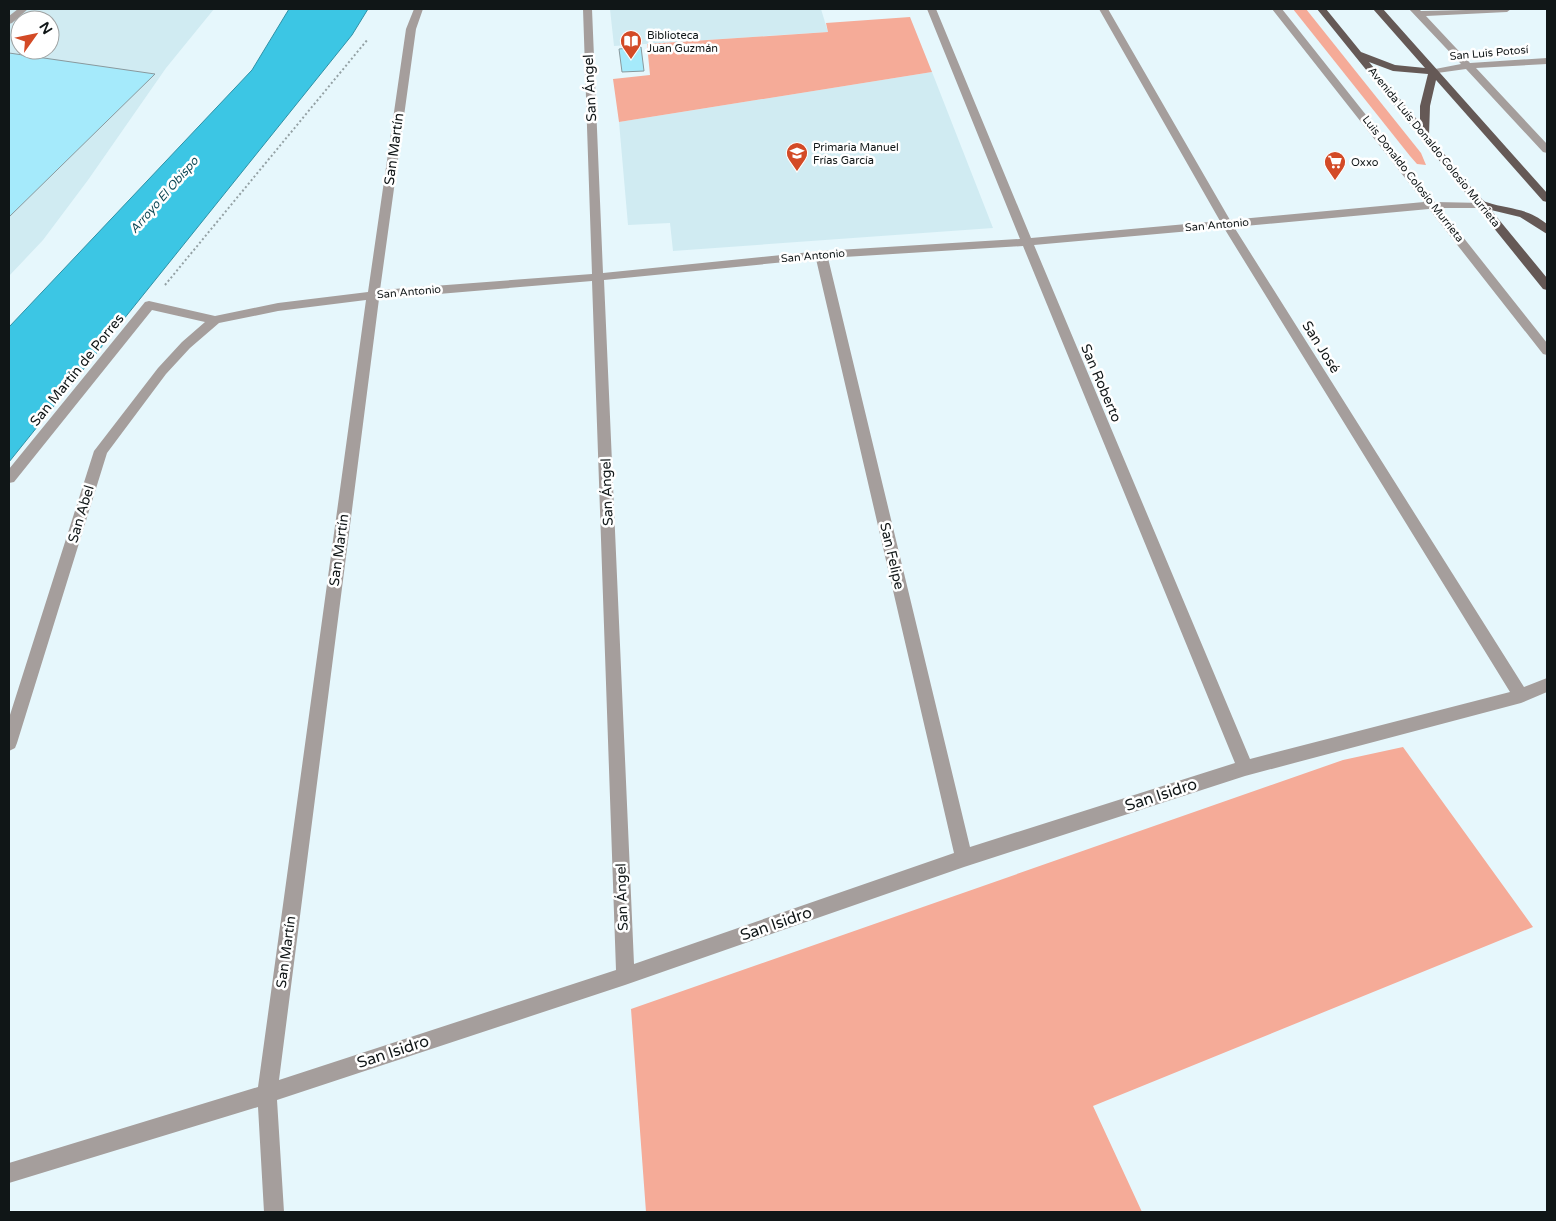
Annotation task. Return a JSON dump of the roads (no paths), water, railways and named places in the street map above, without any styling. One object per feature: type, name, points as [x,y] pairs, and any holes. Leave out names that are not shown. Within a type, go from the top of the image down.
[{"type":"main road","name":"Avenida Luis Donaldo Colosio Murrieta","points":[[1322,9],[1547,286]]},
{"type":"main road","points":[[1378,9],[1547,199]]},
{"type":"main road","points":[[1357,53],[1393,68],[1433,72]]},
{"type":"main road","points":[[1425,134],[1424,106],[1433,72]]},
{"type":"main road","points":[[1480,205],[1505,208],[1522,213],[1547,230]]},
{"type":"street","points":[[9,21],[23,9]]},
{"type":"street","name":"San Martín","points":[[274,1212],[267,1094],[373,295],[411,29],[418,9]]},
{"type":"street","name":"San Ángel","points":[[587,9],[626,976]]},
{"type":"street","name":"San Roberto","points":[[931,9],[1245,768]]},
{"type":"street","name":"San José","points":[[1103,9],[1226,224],[1521,696]]},
{"type":"street","name":"Luis Donaldo Colosio Murrieta","points":[[1277,9],[1434,205],[1547,351]]},
{"type":"street","points":[[1416,12],[1507,9]]},
{"type":"street","points":[[1416,12],[1547,150]]},
{"type":"street","name":"San Luis Potosí","points":[[1433,72],[1469,66],[1547,61]]},
{"type":"street","name":"San Antonio","points":[[149,305],[215,320],[278,306],[373,295],[821,255],[1027,242],[1434,205],[1480,205]]},
{"type":"street","name":"San Felipe","points":[[821,255],[964,858]]},
{"type":"street","name":"San Martín de Porres","points":[[9,478],[149,305]]},
{"type":"street","name":"San Abel","points":[[9,743],[101,451],[162,371],[186,345],[215,320]]},
{"type":"street","name":"San Isidro","points":[[9,1173],[267,1094],[626,976],[964,858],[1245,768],[1521,696],[1547,685]]},
{"type":"water","name":"Arroyo El Obispo","points":[[289,9],[368,9],[352,35],[9,462],[9,327],[252,70]]},
{"type":"place","name":"Biblioteca Juan Guzmán","points":[[631,60]]},
{"type":"place","name":"Primaria Manuel Frías García","points":[[797,172]]},
{"type":"place","name":"Oxxo","points":[[1335,181]]}]
